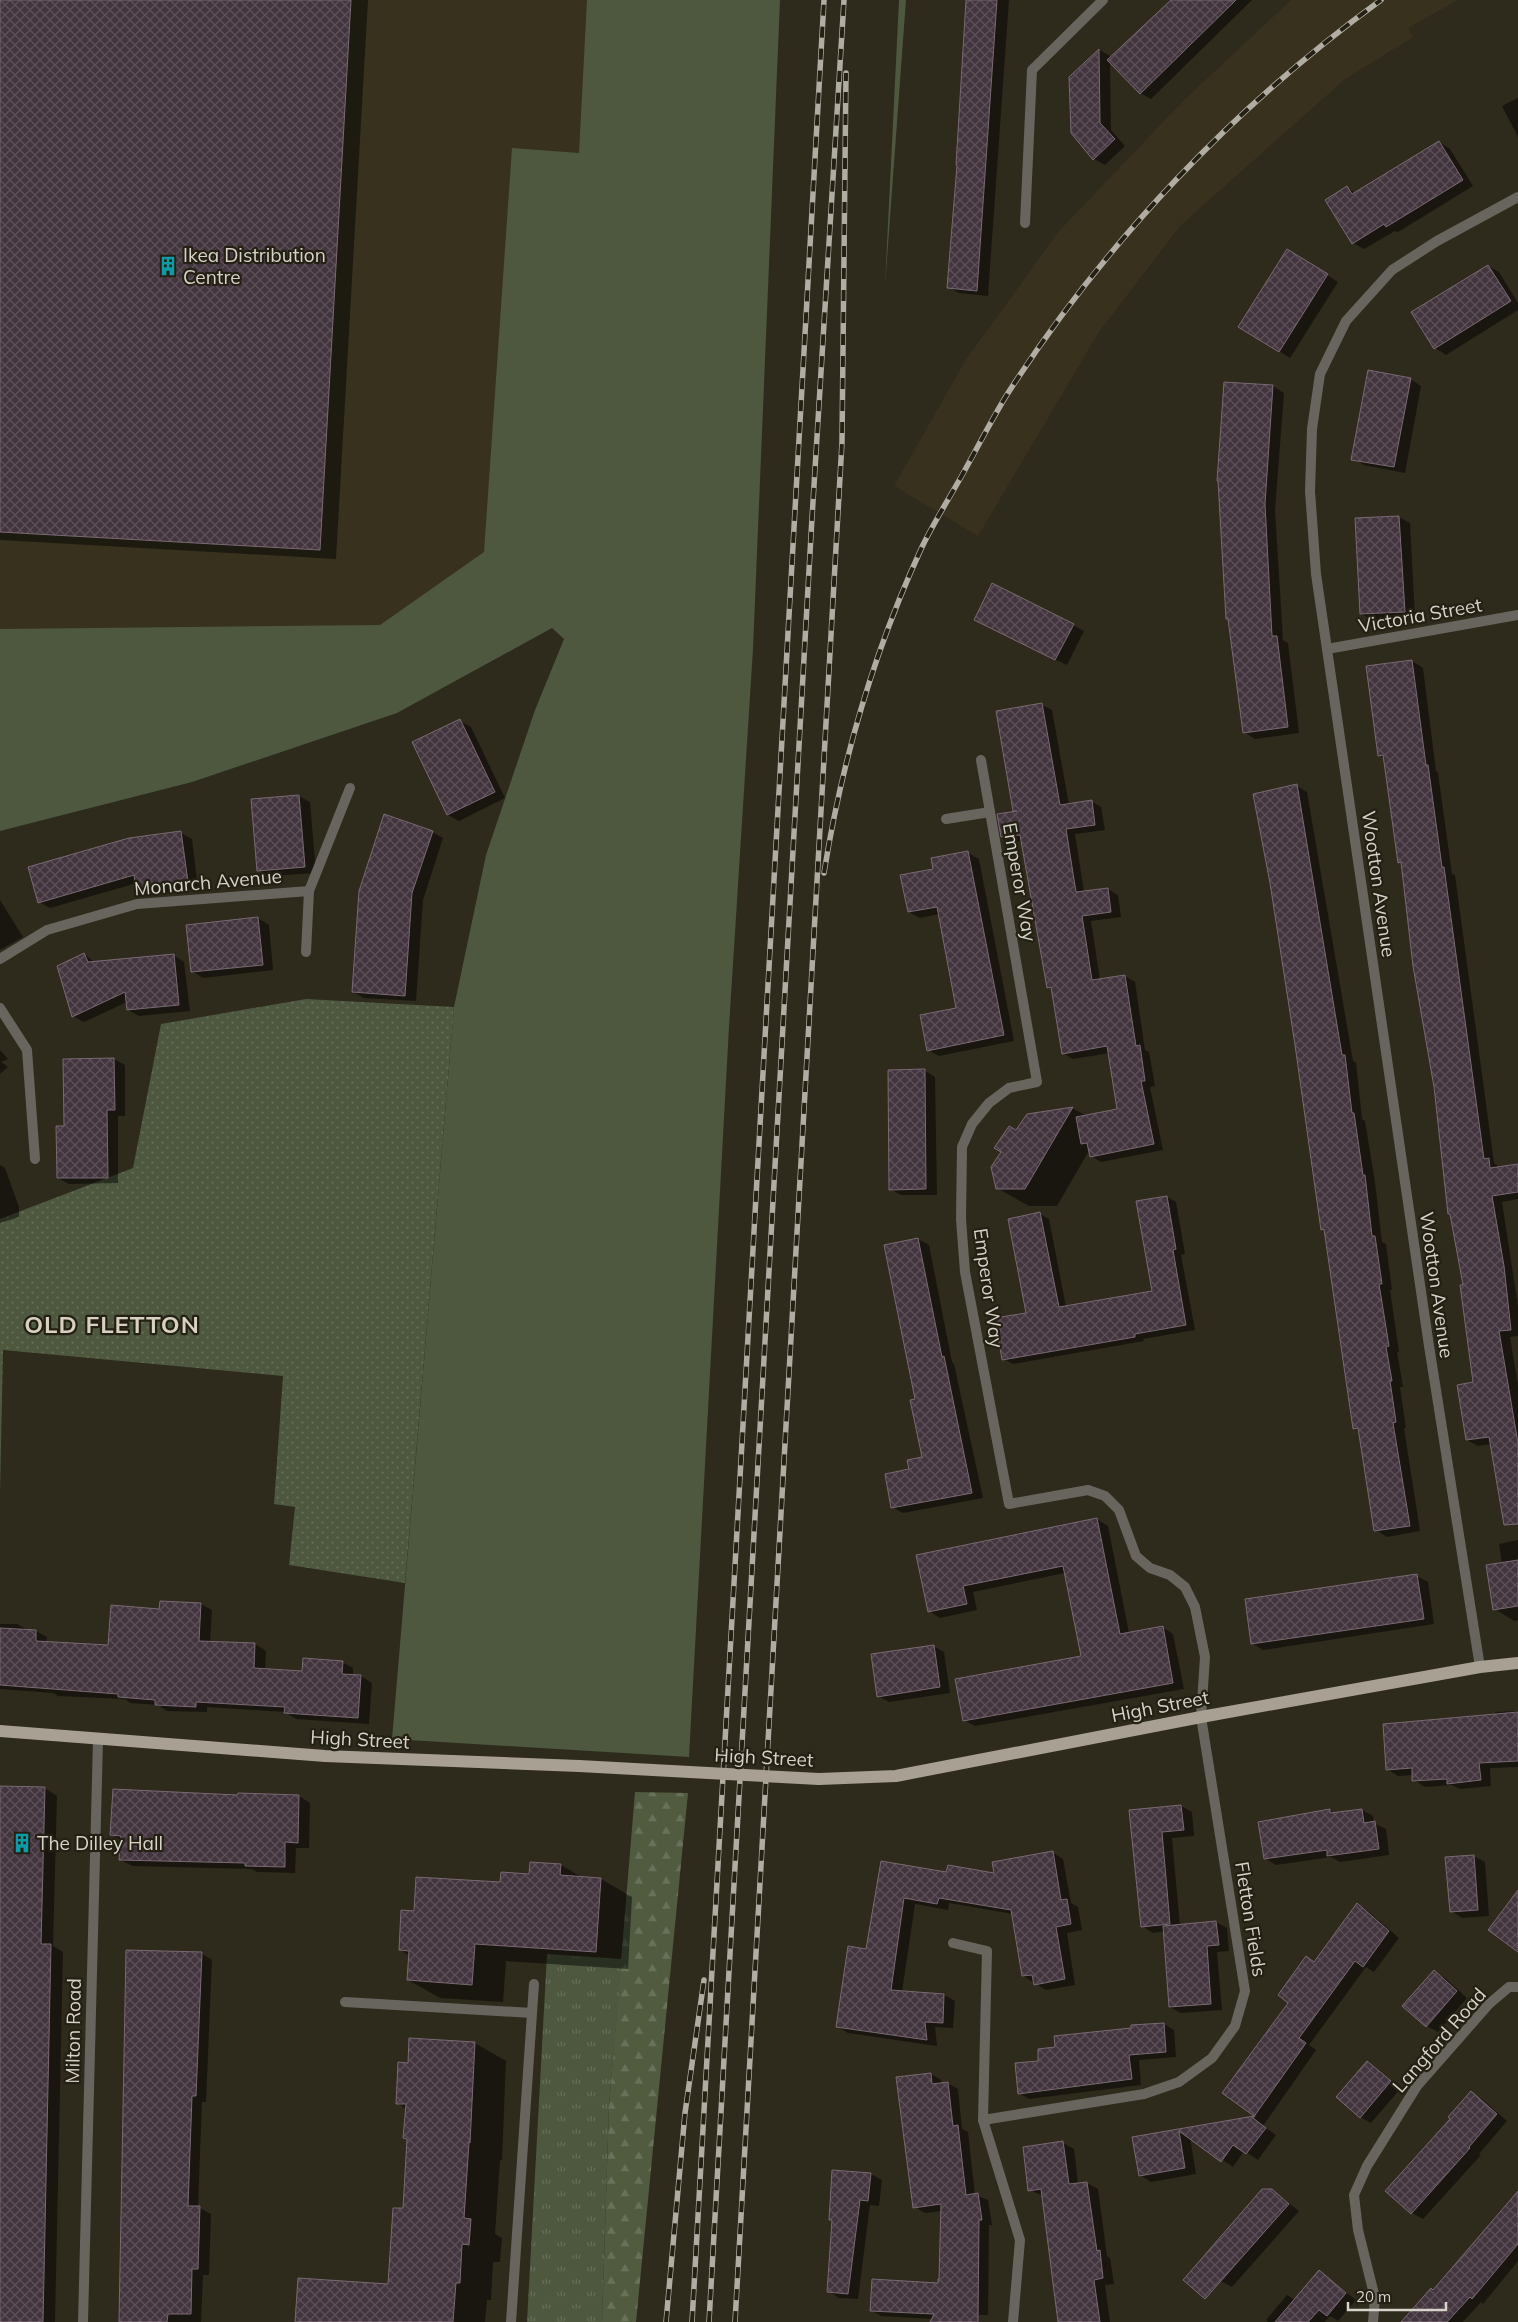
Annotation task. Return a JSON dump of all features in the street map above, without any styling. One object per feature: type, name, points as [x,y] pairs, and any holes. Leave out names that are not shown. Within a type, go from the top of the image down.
[{"type":"main road","name":"High Street","points":[[0,1731],[326,1756],[578,1766],[819,1779],[896,1776],[1201,1717],[1480,1667],[1518,1663]]},
{"type":"street","points":[[1025,224],[1032,70],[1103,0]]},
{"type":"street","name":"Wootton Avenue","points":[[1480,1667],[1428,1346],[1316,574],[1310,491],[1312,428],[1320,374],[1346,321],[1392,270],[1437,241],[1518,197]]},
{"type":"street","name":"Victoria Street","points":[[1327,648],[1518,615]]},
{"type":"street","name":"Emperor Way","points":[[982,760],[1037,1082],[1009,1088],[989,1103],[972,1124],[962,1147],[961,1218],[965,1272],[1009,1504],[1088,1490],[1105,1496],[1119,1510],[1136,1556],[1150,1568],[1170,1576],[1185,1587],[1195,1607],[1204,1657],[1201,1717]]},
{"type":"street","points":[[309,890],[350,788]]},
{"type":"street","points":[[946,819],[990,812]]},
{"type":"street","name":"Monarch Avenue","points":[[0,958],[47,930],[137,904],[309,890],[306,952]]},
{"type":"street","points":[[0,1008],[27,1050],[35,1159]]},
{"type":"street","name":"Fletton Fields","points":[[982,2120],[1144,2094],[1178,2082],[1212,2058],[1235,2026],[1245,1991],[1201,1717]]},
{"type":"street","name":"Milton Road","points":[[83,2322],[98,1740]]},
{"type":"street","points":[[953,1942],[986,1951],[982,2120],[1020,2240],[1013,2322]]},
{"type":"street","points":[[511,2322],[534,1984]]},
{"type":"street","name":"Langford Road","points":[[1373,2322],[1376,2298],[1358,2230],[1354,2196],[1367,2166],[1418,2086],[1489,2004],[1509,1987],[1518,1986]]},
{"type":"street","points":[[345,2002],[532,2013]]},
{"type":"shaded area","points":[[0,0],[663,0],[535,576],[0,806]]},
{"type":"shaded area","points":[[1291,0],[1458,0],[1408,28],[1413,37],[1344,80],[1180,226],[1099,332],[978,536],[894,486],[965,361],[1059,231],[1183,101]]},
{"type":"green space","points":[[587,0],[780,0],[753,649],[729,1027],[689,1757],[392,1739],[454,1007],[486,855],[535,710],[564,639],[552,628],[397,713],[192,782],[0,831],[0,629],[380,625],[484,552],[512,148],[579,153]]},
{"type":"green space","points":[[899,0],[906,0],[885,286]]},
{"type":"green space","points":[[306,999],[454,1007],[405,1583],[289,1565],[295,1507],[274,1504],[283,1376],[3,1350],[0,1493],[0,1219],[133,1168],[161,1024]]},
{"type":"green space","points":[[635,1792],[688,1793],[636,2322],[602,2322],[609,2106]]},
{"type":"green space","points":[[547,1954],[622,1959],[609,2106],[602,2322],[527,2322]]},
{"type":"building","name":"Ikea Distribution Centre","points":[[0,0],[351,0],[320,550],[0,532]]},
{"type":"building","points":[[966,0],[997,0],[977,291],[947,288],[957,165]]},
{"type":"building","points":[[1171,0],[1236,0],[1140,94],[1107,60]]},
{"type":"building","points":[[1099,49],[1100,123],[1115,139],[1093,160],[1071,133],[1069,77]]},
{"type":"building","points":[[1439,141],[1463,180],[1386,227],[1384,224],[1352,244],[1325,200],[1347,186],[1352,194]]},
{"type":"building","points":[[1287,249],[1328,274],[1279,352],[1238,327]]},
{"type":"building","points":[[1488,265],[1511,301],[1434,349],[1411,312]]},
{"type":"building","points":[[1368,370],[1411,378],[1394,467],[1351,460]]},
{"type":"building","points":[[1224,382],[1273,385],[1265,504],[1272,636],[1277,636],[1288,727],[1243,733],[1228,619],[1226,619],[1217,481]]},
{"type":"building","points":[[1399,516],[1405,612],[1360,614],[1355,518]]},
{"type":"building","points":[[992,583],[1074,624],[1055,660],[974,620]]},
{"type":"building","points":[[1412,660],[1426,765],[1428,765],[1442,867],[1444,867],[1484,1159],[1489,1158],[1490,1168],[1518,1164],[1518,1192],[1492,1196],[1504,1266],[1511,1330],[1499,1331],[1518,1443],[1518,1524],[1504,1525],[1489,1437],[1466,1440],[1457,1385],[1473,1382],[1460,1285],[1463,1285],[1450,1214],[1448,1214],[1434,1087],[1413,966],[1401,862],[1398,863],[1383,755],[1378,756],[1366,666]]},
{"type":"building","points":[[1042,703],[1060,805],[1092,800],[1095,825],[1066,829],[1076,892],[1108,888],[1111,912],[1082,916],[1092,980],[1125,975],[1136,1046],[1140,1045],[1145,1081],[1141,1081],[1154,1144],[1090,1157],[1087,1143],[1081,1144],[1076,1117],[1117,1109],[1107,1046],[1062,1054],[1051,987],[1047,988],[1020,835],[1001,837],[997,814],[1017,811],[1013,811],[996,711]]},
{"type":"building","points":[[460,719],[495,792],[447,815],[412,742]]},
{"type":"building","points":[[1297,784],[1342,1055],[1345,1055],[1352,1113],[1354,1113],[1363,1175],[1365,1175],[1372,1236],[1375,1236],[1382,1284],[1379,1284],[1389,1346],[1386,1347],[1396,1422],[1393,1423],[1410,1526],[1374,1531],[1358,1428],[1353,1429],[1324,1229],[1321,1230],[1270,883],[1253,794]]},
{"type":"building","points":[[299,795],[305,867],[257,871],[251,799]]},
{"type":"building","points":[[384,814],[433,831],[412,893],[405,996],[352,992],[359,891]]},
{"type":"building","points":[[181,831],[188,882],[136,889],[134,875],[38,903],[28,867],[129,838]]},
{"type":"building","points":[[968,851],[1004,1035],[927,1051],[920,1015],[956,1008],[937,907],[908,912],[900,875],[933,869],[931,858]]},
{"type":"building","points":[[258,917],[263,965],[191,972],[186,925]]},
{"type":"building","points":[[84,953],[88,962],[174,954],[179,1005],[127,1010],[125,992],[72,1017],[57,966]]},
{"type":"building","points":[[114,1058],[115,1110],[107,1110],[108,1178],[57,1178],[56,1126],[64,1126],[63,1059]]},
{"type":"building","points":[[925,1069],[926,1189],[889,1190],[888,1070]]},
{"type":"building","points":[[1073,1107],[1025,1189],[996,1189],[991,1167],[1001,1152],[994,1148],[1009,1126],[1016,1130],[1027,1114]]},
{"type":"building","points":[[1167,1196],[1176,1249],[1173,1250],[1186,1325],[1135,1334],[1135,1337],[1002,1360],[995,1318],[1026,1313],[1008,1219],[1040,1212],[1059,1307],[1152,1291],[1136,1201]]},
{"type":"building","points":[[918,1238],[972,1493],[891,1508],[885,1474],[909,1469],[907,1460],[922,1457],[910,1400],[915,1399],[884,1245]]},
{"type":"building","points":[[1097,1518],[1120,1634],[1163,1626],[1173,1683],[963,1721],[955,1679],[1081,1656],[1063,1566],[963,1586],[967,1604],[928,1612],[916,1555]]},
{"type":"building","points":[[1518,1560],[1518,1606],[1493,1610],[1486,1565]]},
{"type":"building","points":[[1417,1574],[1424,1619],[1251,1644],[1245,1599]]},
{"type":"building","points":[[160,1601],[201,1603],[199,1641],[255,1643],[254,1668],[302,1671],[303,1658],[343,1661],[342,1674],[361,1675],[358,1718],[284,1713],[285,1707],[196,1702],[196,1707],[155,1705],[155,1700],[118,1697],[118,1694],[0,1685],[0,1628],[36,1630],[36,1641],[108,1645],[111,1605],[159,1609]]},
{"type":"building","points":[[934,1645],[940,1687],[877,1697],[871,1654]]},
{"type":"building","points":[[1518,1712],[1518,1761],[1479,1763],[1481,1780],[1447,1784],[1447,1779],[1412,1781],[1412,1768],[1386,1770],[1383,1724]]},
{"type":"building","points":[[0,1786],[45,1787],[41,1944],[51,1944],[43,2322],[0,2322]]},
{"type":"building","points":[[113,1789],[237,1795],[238,1793],[299,1795],[298,1843],[285,1842],[285,1867],[245,1866],[245,1863],[119,1860],[121,1836],[110,1835]]},
{"type":"building","points":[[1181,1805],[1184,1830],[1162,1832],[1170,1924],[1141,1927],[1129,1810]]},
{"type":"building","points":[[1330,1809],[1330,1813],[1362,1809],[1364,1823],[1375,1821],[1379,1849],[1327,1856],[1327,1850],[1264,1859],[1258,1822]]},
{"type":"building","points":[[1053,1851],[1061,1900],[1067,1899],[1071,1924],[1056,1927],[1065,1979],[1034,1985],[1032,1975],[1022,1976],[1011,1910],[939,1898],[937,1904],[904,1898],[891,1990],[944,1994],[943,2023],[925,2022],[927,2040],[836,2027],[848,1946],[866,1949],[881,1861],[946,1872],[948,1865],[994,1873],[992,1862]]},
{"type":"building","points":[[1474,1855],[1478,1910],[1450,1912],[1445,1857]]},
{"type":"building","points":[[530,1862],[561,1864],[560,1875],[601,1878],[596,1952],[475,1944],[472,1985],[407,1980],[409,1951],[399,1950],[401,1910],[414,1911],[416,1877],[500,1882],[501,1872],[529,1874]]},
{"type":"building","points":[[1518,1890],[1518,1952],[1488,1930]]},
{"type":"building","points":[[1357,1903],[1389,1931],[1363,1967],[1355,1961],[1299,2038],[1306,2043],[1253,2118],[1266,2128],[1246,2154],[1233,2145],[1221,2162],[1179,2131],[1185,2168],[1139,2176],[1132,2137],[1254,2116],[1222,2093],[1288,2003],[1278,1995],[1306,1956],[1314,1962]]},
{"type":"building","points":[[1216,1921],[1219,1945],[1207,1946],[1211,2004],[1169,2007],[1163,1926]]},
{"type":"building","points":[[126,1950],[202,1952],[196,2096],[192,2096],[188,2206],[200,2206],[198,2269],[192,2269],[191,2314],[168,2314],[167,2322],[119,2322]]},
{"type":"building","points":[[1434,1970],[1457,1991],[1426,2027],[1402,2006]]},
{"type":"building","points":[[1164,2023],[1166,2052],[1129,2055],[1132,2079],[1018,2094],[1015,2063],[1038,2061],[1038,2049],[1055,2047],[1054,2036],[1131,2028],[1131,2025]]},
{"type":"building","points":[[409,2038],[475,2042],[464,2218],[471,2219],[469,2245],[462,2244],[460,2283],[456,2283],[453,2322],[295,2322],[298,2278],[388,2284],[393,2208],[403,2208],[407,2139],[403,2138],[406,2104],[396,2104],[398,2062],[408,2063]]},
{"type":"building","points":[[1367,2061],[1391,2081],[1360,2118],[1336,2097]]},
{"type":"building","points":[[931,2073],[932,2084],[948,2082],[953,2126],[958,2125],[966,2195],[978,2193],[982,2220],[979,2220],[978,2322],[930,2322],[934,2314],[870,2311],[872,2279],[938,2283],[941,2204],[913,2208],[896,2077]]},
{"type":"building","points":[[1471,2091],[1497,2114],[1470,2148],[1411,2214],[1385,2191],[1450,2119],[1448,2117]]},
{"type":"building","points":[[1063,2141],[1069,2184],[1087,2182],[1097,2251],[1100,2250],[1103,2278],[1094,2280],[1100,2322],[1058,2322],[1041,2189],[1028,2191],[1023,2147]]},
{"type":"building","points":[[832,2170],[871,2173],[868,2201],[860,2200],[848,2294],[827,2292],[832,2220],[829,2220]]},
{"type":"building","points":[[1262,2189],[1272,2189],[1289,2204],[1205,2299],[1183,2280]]},
{"type":"building","points":[[1518,2191],[1518,2244],[1472,2299],[1470,2297],[1447,2322],[1401,2322],[1431,2288],[1433,2290]]},
{"type":"building","points":[[1319,2270],[1346,2293],[1327,2316],[1319,2310],[1308,2322],[1275,2322]]},
{"type":"railway","points":[[692,2322],[824,0]]},
{"type":"railway","points":[[709,2322],[812,518],[844,0]]},
{"type":"railway","points":[[824,873],[831,831],[850,748],[889,626],[927,537],[1008,393],[1046,337],[1087,282],[1176,179],[1275,85],[1327,41],[1381,0]]},
{"type":"railway","points":[[735,2322],[842,442],[846,73]]},
{"type":"railway","points":[[666,2322],[685,2113],[704,1980]]},
{"type":"place","name":"Ikea Distribution Centre","points":[[168,266]]},
{"type":"place","name":"The Dilley Hall","points":[[22,1843]]},
{"type":"district","name":"OLD FLETTON","points":[[112,1325]]}]
